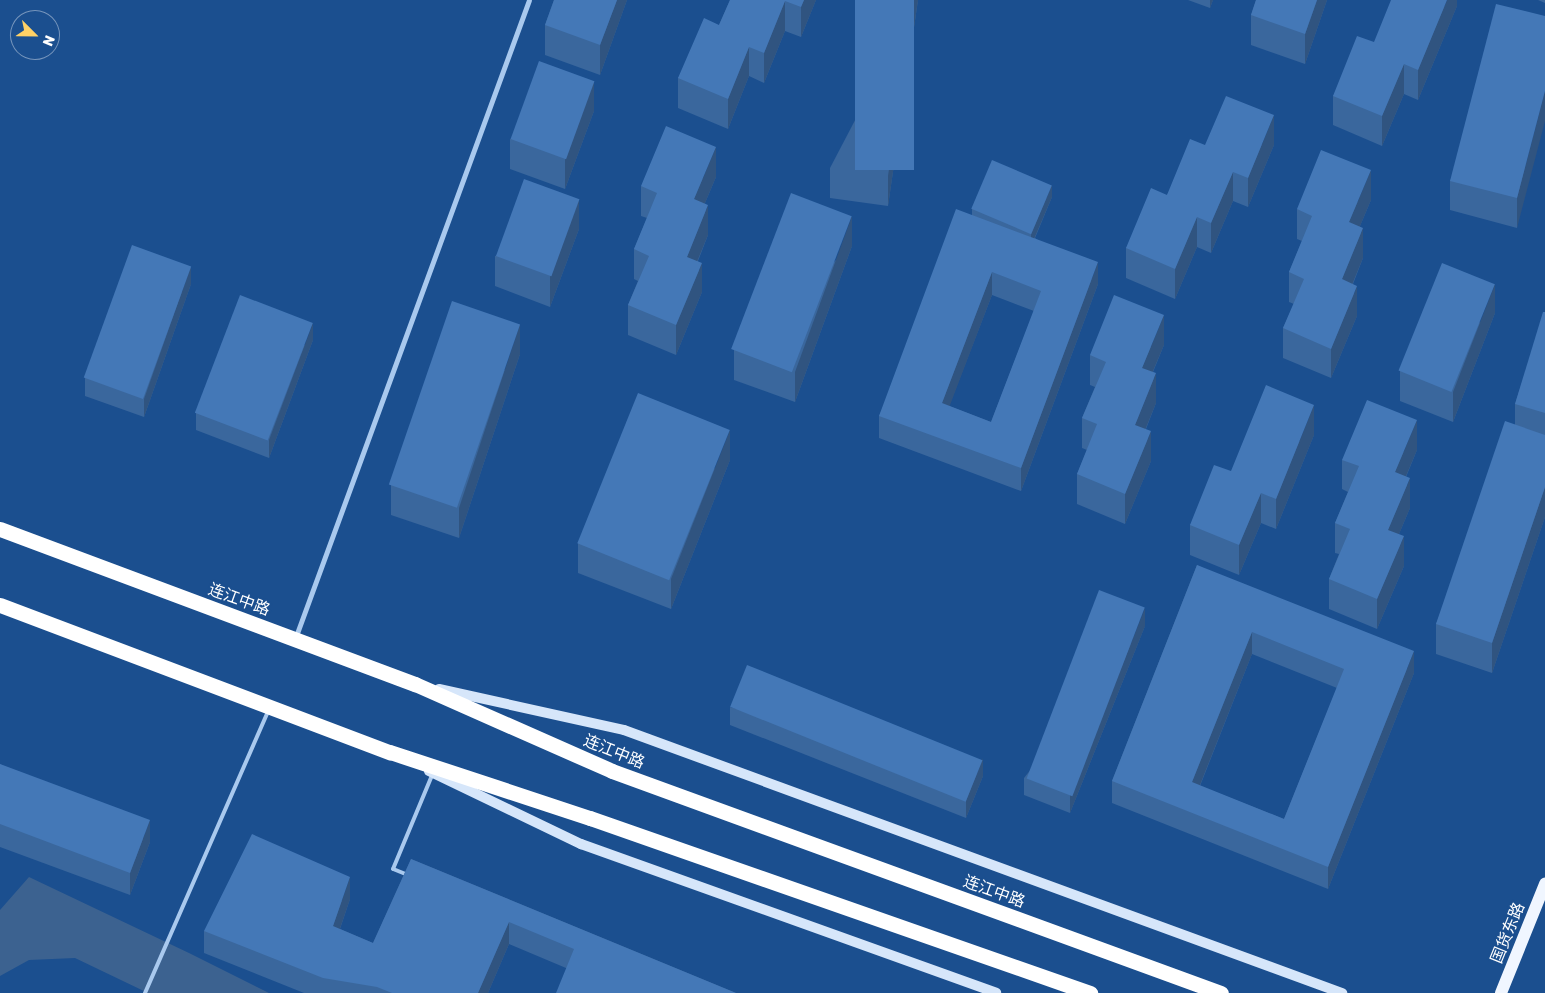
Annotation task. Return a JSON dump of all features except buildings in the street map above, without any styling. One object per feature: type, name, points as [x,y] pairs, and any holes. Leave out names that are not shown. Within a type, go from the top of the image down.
[{"type":"highway","name":"连江中路","points":[[0,529],[416,684],[612,771],[1221,993]]},
{"type":"highway","points":[[0,605],[390,752],[590,818],[1090,993]]},
{"type":"main road","points":[[416,684],[624,730],[1342,993]]},
{"type":"main road","points":[[390,752],[581,844],[996,993]]},
{"type":"main road","name":"国货东路","points":[[1501,993],[1545,884]]},
{"type":"street","points":[[295,639],[529,0]]},
{"type":"lane","points":[[145,993],[176,926],[270,707]]},
{"type":"lane","points":[[411,876],[393,869],[433,773]]},
{"type":"water","points":[[29,877],[269,993],[148,993],[75,958],[29,960],[0,976],[0,910]]}]
